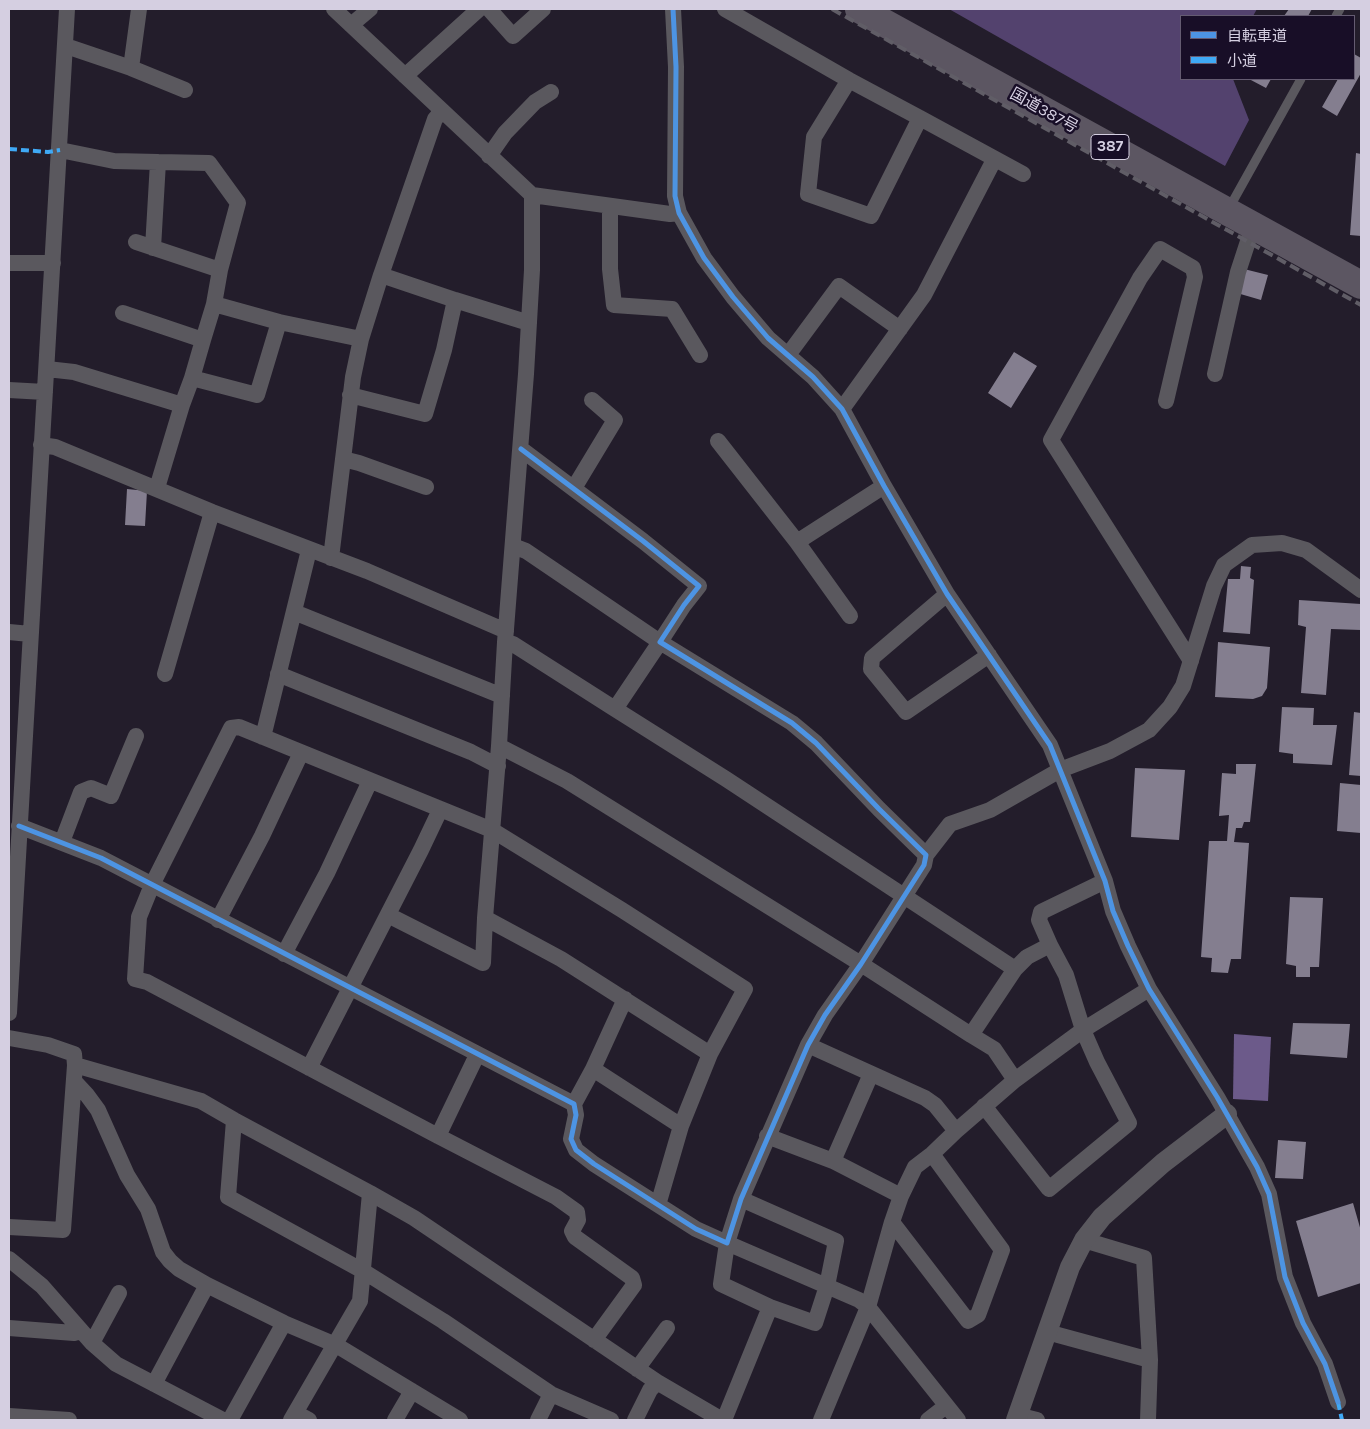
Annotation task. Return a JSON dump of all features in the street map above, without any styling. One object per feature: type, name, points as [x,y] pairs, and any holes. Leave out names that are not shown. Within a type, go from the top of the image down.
[{"type":"highway","name":"国道387号","points":[[859,9],[1361,285]]},
{"type":"street","points":[[9,1013],[13,877],[19,826],[67,9]]},
{"type":"street","points":[[131,68],[139,9]]},
{"type":"street","points":[[334,9],[532,195],[670,214],[679,213]]},
{"type":"street","points":[[351,25],[370,9]]},
{"type":"street","points":[[405,76],[479,9]]},
{"type":"street","points":[[489,9],[513,36],[544,9]]},
{"type":"street","points":[[673,9],[676,67],[675,196],[679,213],[704,258],[733,297],[768,338],[814,377],[842,409],[947,594],[1050,745],[1105,880],[1117,920],[1128,946],[1149,989],[1227,1114],[1257,1167],[1269,1194],[1285,1277],[1303,1323],[1325,1364],[1338,1402]]},
{"type":"street","points":[[725,9],[849,80],[1023,174]]},
{"type":"street","points":[[66,46],[131,68],[185,90]]},
{"type":"street","points":[[849,80],[814,137],[808,194],[871,216],[920,118]]},
{"type":"street","points":[[490,156],[506,133],[535,102],[551,92]]},
{"type":"street","points":[[331,558],[350,395],[361,340],[381,275],[435,119],[442,111]]},
{"type":"street","points":[[60,150],[114,161],[209,163],[238,203],[220,270],[214,304],[158,488]]},
{"type":"street","points":[[842,409],[924,295],[994,160]]},
{"type":"street","points":[[153,248],[158,162]]},
{"type":"street","points":[[388,914],[483,964],[521,449],[532,270],[532,195]]},
{"type":"street","points":[[610,206],[610,269],[614,305],[672,309],[700,355]]},
{"type":"street","points":[[1215,374],[1238,272],[1253,226]]},
{"type":"street","points":[[136,242],[220,270]]},
{"type":"street","points":[[1166,401],[1195,276],[1193,268],[1160,249],[1140,278],[1051,440],[1191,661]]},
{"type":"street","points":[[9,262],[53,264]]},
{"type":"street","points":[[381,275],[529,323]]},
{"type":"street","points":[[788,355],[838,286],[900,329]]},
{"type":"street","points":[[350,395],[425,414],[444,350],[455,300]]},
{"type":"street","points":[[214,304],[279,322],[361,340]]},
{"type":"street","points":[[123,314],[203,340]]},
{"type":"street","points":[[192,378],[257,395],[279,322]]},
{"type":"street","points":[[47,369],[74,372],[182,405]]},
{"type":"street","points":[[9,390],[45,392]]},
{"type":"street","points":[[574,488],[615,420],[592,400]]},
{"type":"street","points":[[718,441],[797,542],[850,616]]},
{"type":"street","points":[[41,445],[55,447],[158,488],[212,512],[367,571],[506,637],[513,644],[904,895],[1015,969]]},
{"type":"street","points":[[521,449],[643,541],[699,586],[684,604],[614,709]]},
{"type":"street","points":[[343,459],[426,487]]},
{"type":"street","points":[[797,542],[884,486]]},
{"type":"street","points":[[165,674],[212,512]]},
{"type":"street","points":[[740,1199],[836,1241],[827,1286],[815,1324],[770,1307],[721,1284],[727,1243],[740,1199],[808,1045],[825,1015],[861,964],[924,865],[926,855],[950,824],[990,810],[1060,770],[1110,751],[1149,730],[1170,707],[1182,686],[1214,586],[1224,565],[1252,545],[1282,543],[1306,550],[1361,590]]},
{"type":"street","points":[[513,546],[526,551],[660,642],[792,723],[816,743],[926,855]]},
{"type":"street","points":[[263,737],[309,550]]},
{"type":"street","points":[[947,594],[872,658],[872,669],[906,712],[988,654]]},
{"type":"street","points":[[294,612],[502,696]]},
{"type":"street","points":[[9,632],[30,634]]},
{"type":"street","points":[[278,674],[471,752],[498,766]]},
{"type":"street","points":[[594,1340],[634,1284],[632,1278],[575,1237],[572,1231],[578,1220],[577,1212],[556,1197],[147,982],[135,979],[139,917],[152,885],[231,728],[239,727],[492,830],[745,989],[710,1054],[680,1126],[658,1205]]},
{"type":"street","points":[[62,842],[81,792],[91,788],[111,796],[136,736]]},
{"type":"street","points":[[499,746],[567,781],[994,1049],[1015,1080]]},
{"type":"street","points":[[218,920],[262,836],[302,753]]},
{"type":"street","points":[[284,954],[327,873],[370,781]]},
{"type":"street","points":[[309,1068],[440,810]]},
{"type":"street","points":[[19,826],[101,858],[574,1104]]},
{"type":"street","points":[[984,1106],[1049,1189],[1129,1123],[1097,1062],[1083,1030],[1066,975],[1039,920],[1041,912],[1105,880]]},
{"type":"street","points":[[485,918],[561,959],[710,1054]]},
{"type":"street","points":[[970,1035],[1015,969],[1027,957],[1050,945]]},
{"type":"street","points":[[821,1420],[868,1307],[892,1222],[901,1196],[915,1167],[1015,1080],[1083,1030],[1149,989]]},
{"type":"street","points":[[625,999],[593,1069],[574,1104],[576,1116],[572,1139],[576,1150],[594,1164],[696,1229],[859,1300],[868,1307],[958,1420]]},
{"type":"street","points":[[9,1038],[48,1045],[74,1054],[63,1230],[9,1227]]},
{"type":"street","points":[[808,1045],[930,1102],[935,1105],[956,1131]]},
{"type":"street","points":[[438,1136],[477,1055]]},
{"type":"street","points":[[593,1069],[680,1126]]},
{"type":"street","points":[[74,1073],[201,1101],[414,1218],[637,1369],[723,1420],[770,1307]]},
{"type":"street","points":[[74,1073],[98,1110],[127,1174],[148,1208],[163,1252],[170,1261],[179,1269],[207,1285],[284,1323],[336,1345],[460,1420]]},
{"type":"street","points":[[833,1161],[872,1074]]},
{"type":"street","points":[[1037,1420],[1017,1418],[1070,1267],[1084,1240],[1102,1217],[1163,1163],[1227,1114]]},
{"type":"street","points":[[234,1120],[228,1197],[363,1271],[443,1321],[551,1394],[611,1420]]},
{"type":"street","points":[[767,1136],[833,1161],[901,1196]]},
{"type":"street","points":[[892,1222],[968,1321],[978,1315],[1002,1250],[932,1154]]},
{"type":"street","points":[[299,1418],[360,1301],[370,1193]]},
{"type":"street","points":[[1084,1240],[1144,1258],[1150,1360],[1148,1420]]},
{"type":"street","points":[[9,1259],[42,1286],[86,1337],[116,1364],[223,1420]]},
{"type":"street","points":[[154,1384],[207,1285]]},
{"type":"street","points":[[86,1337],[119,1293]]},
{"type":"street","points":[[230,1420],[284,1323]]},
{"type":"street","points":[[9,1328],[74,1333],[86,1337]]},
{"type":"street","points":[[637,1369],[667,1328]]},
{"type":"street","points":[[1047,1332],[1150,1360]]},
{"type":"street","points":[[635,1420],[650,1390],[657,1382]]},
{"type":"street","points":[[395,1420],[412,1391]]},
{"type":"street","points":[[538,1420],[551,1394]]},
{"type":"street","points":[[928,1420],[946,1406]]},
{"type":"street","points":[[9,1416],[69,1420]]},
{"type":"lane","points":[[1227,212],[1300,80]]},
{"type":"shaded area","points":[[949,9],[1257,9],[1254,15],[1180,15],[1180,80],[1233,80],[1249,120],[1225,166]]},
{"type":"shaded area","points":[[1234,1034],[1271,1037],[1268,1101],[1233,1099]]},
{"type":"building","points":[[1289,9],[1312,9],[1309,15],[1285,15]]},
{"type":"building","points":[[1355,55],[1361,58],[1361,73],[1337,116],[1322,107],[1337,80],[1355,80]]},
{"type":"building","points":[[1251,80],[1270,80],[1266,88]]},
{"type":"building","points":[[1356,153],[1361,154],[1361,236],[1350,235]]},
{"type":"building","points":[[1244,269],[1268,275],[1261,300],[1237,293]]},
{"type":"building","points":[[1014,352],[1037,366],[1011,408],[988,393]]},
{"type":"building","points":[[127,489],[147,491],[145,526],[125,525]]},
{"type":"building","points":[[1241,566],[1251,567],[1250,578],[1254,580],[1250,634],[1223,632],[1228,579],[1240,579]]},
{"type":"building","points":[[1299,600],[1361,604],[1361,630],[1331,629],[1326,695],[1301,693],[1306,627],[1298,625]]},
{"type":"building","points":[[1218,642],[1270,647],[1267,688],[1262,696],[1253,699],[1215,697]]},
{"type":"building","points":[[1282,707],[1314,708],[1313,725],[1337,725],[1332,765],[1293,763],[1293,754],[1279,752]]},
{"type":"building","points":[[1354,712],[1361,713],[1361,776],[1349,775]]},
{"type":"building","points":[[1236,764],[1256,764],[1250,822],[1244,822],[1242,828],[1236,828],[1234,842],[1249,843],[1241,959],[1231,959],[1228,973],[1211,972],[1212,958],[1201,957],[1209,841],[1227,841],[1229,815],[1219,816],[1222,773],[1236,774]]},
{"type":"building","points":[[1135,768],[1185,770],[1179,840],[1131,837]]},
{"type":"building","points":[[1340,783],[1361,785],[1361,833],[1337,831]]},
{"type":"building","points":[[1290,897],[1323,898],[1319,967],[1310,967],[1310,977],[1296,977],[1296,966],[1286,964]]},
{"type":"building","points":[[1293,1023],[1350,1024],[1347,1058],[1290,1054]]},
{"type":"building","points":[[1278,1140],[1306,1142],[1303,1179],[1275,1178]]},
{"type":"building","points":[[1353,1203],[1361,1231],[1361,1283],[1318,1297],[1296,1221]]},
{"type":"railway","points":[[832,9],[1361,305]]},
{"type":"marked path","points":[[9,149],[48,152],[60,150]]},
{"type":"marked path","points":[[1338,1402],[1342,1420]]},
{"type":"cycle path","points":[[673,9],[676,67],[675,196],[679,213],[704,258],[733,297],[768,338],[813,377],[842,409],[947,594],[1050,745],[1105,881],[1113,911],[1128,946],[1149,989],[1217,1097],[1257,1167],[1269,1194],[1285,1277],[1303,1323],[1325,1364],[1338,1402]]},
{"type":"cycle path","points":[[19,826],[101,858],[574,1104],[576,1115],[571,1139],[576,1150],[594,1164],[696,1229],[727,1243],[741,1199],[808,1045],[825,1015],[861,964],[924,865],[926,855],[816,743],[792,723],[660,642],[699,586],[643,541],[521,449]]}]
